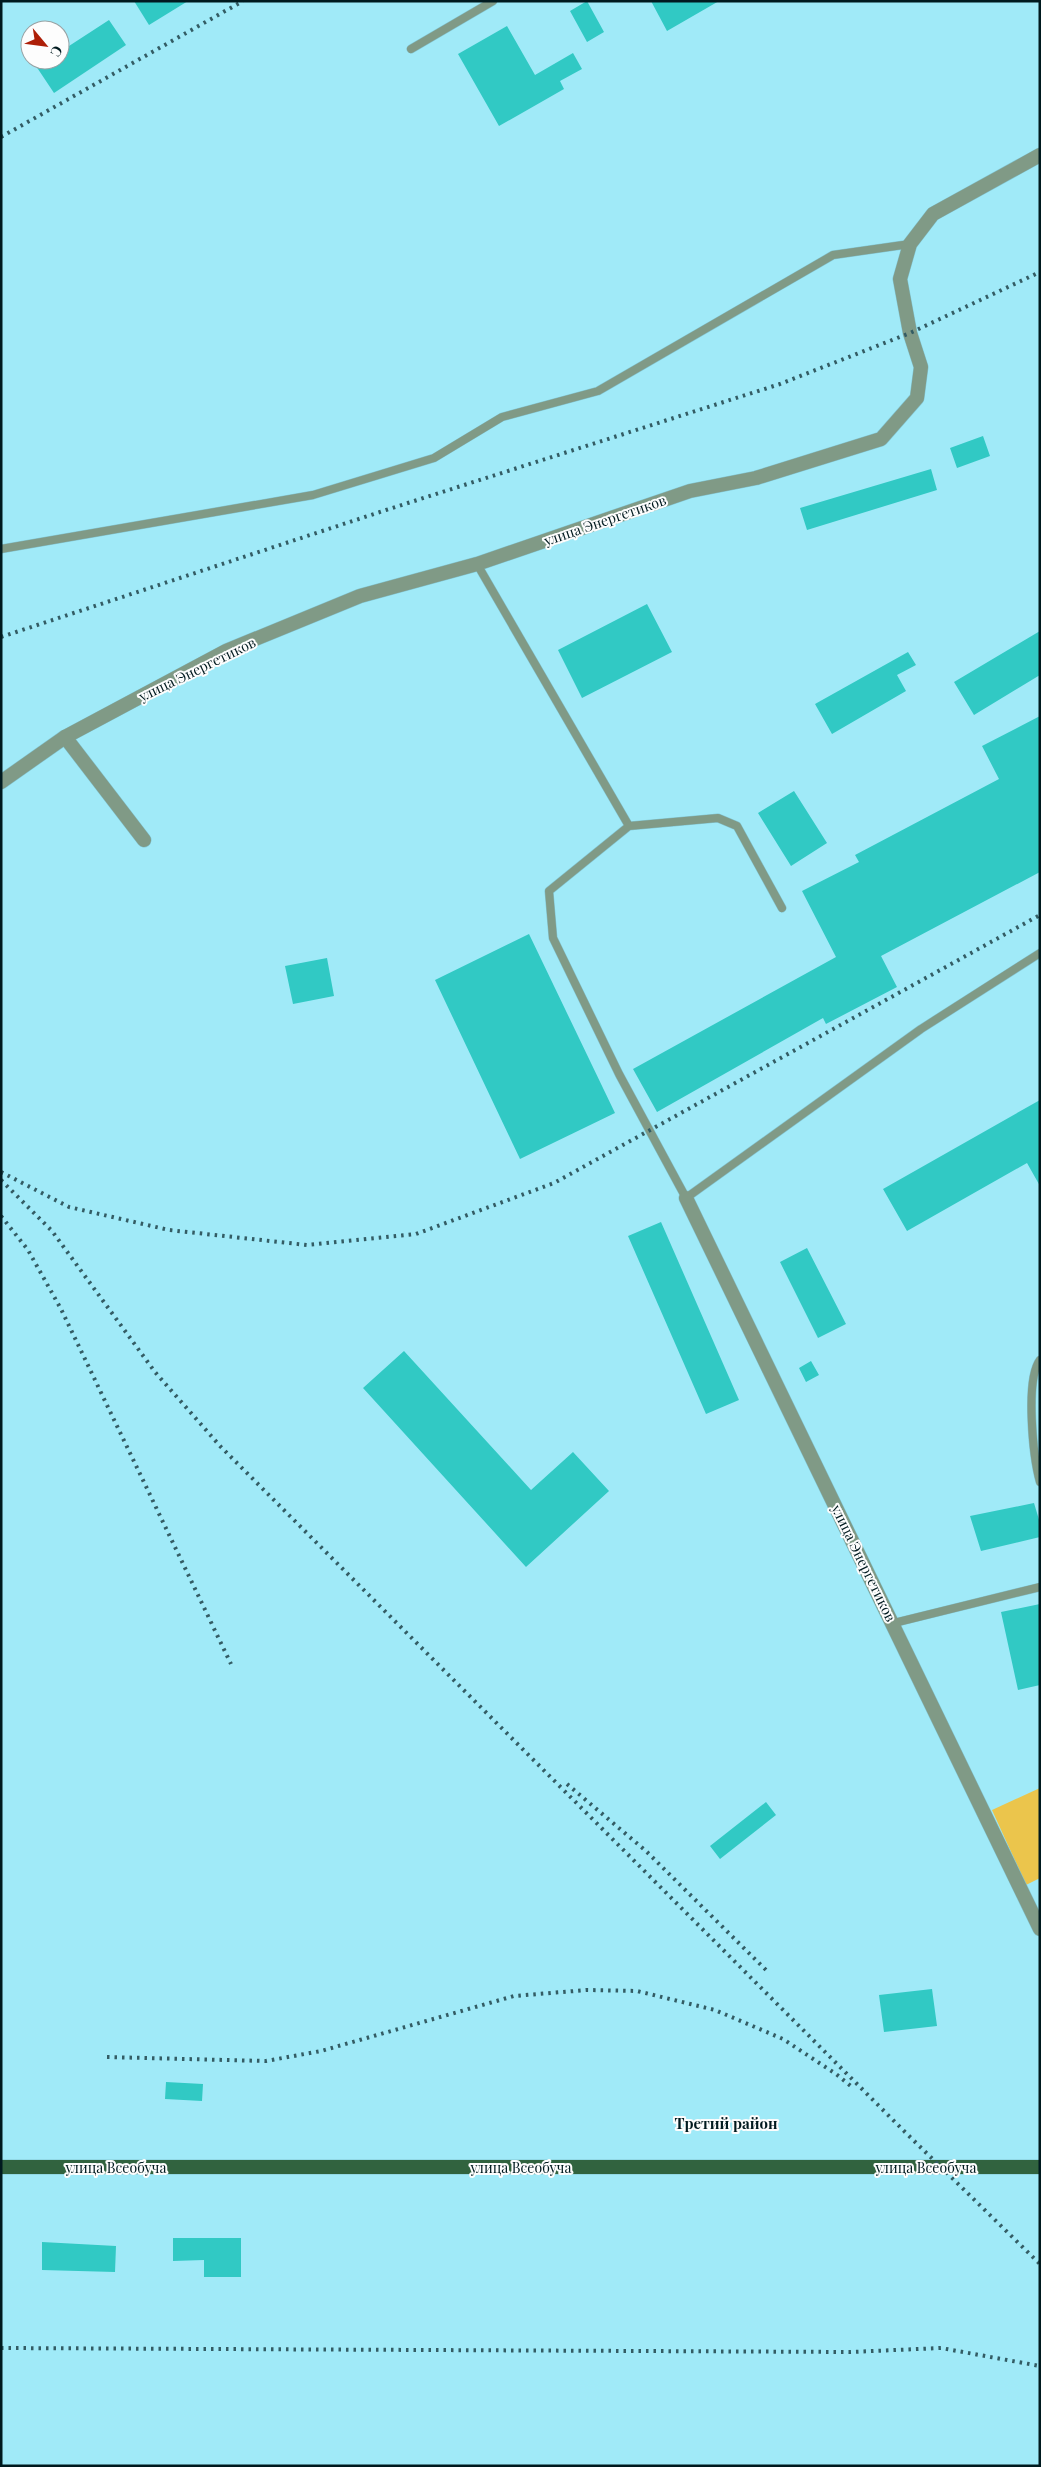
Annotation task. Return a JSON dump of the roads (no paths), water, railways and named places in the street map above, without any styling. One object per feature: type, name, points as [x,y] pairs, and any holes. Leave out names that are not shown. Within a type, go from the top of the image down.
[{"type":"main road","name":"улица Всеобуча","points":[[1,2167],[1040,2167]]},
{"type":"street","name":"улица Энергетиков","points":[[1,782],[65,737],[235,648],[360,596],[477,564],[690,491],[756,478],[881,439],[917,398],[921,368],[910,333],[900,279],[910,244],[933,214],[1040,154]]},
{"type":"street","points":[[65,737],[144,840]]},
{"type":"street","name":"улица Энергетиков","points":[[686,1198],[894,1623],[1040,1929]]},
{"type":"lane","points":[[411,49],[493,1]]},
{"type":"lane","points":[[1,549],[313,495],[434,458],[502,417],[598,391],[833,255],[910,244]]},
{"type":"lane","points":[[477,564],[629,826]]},
{"type":"lane","points":[[782,908],[737,826],[718,818],[629,826],[549,891],[553,938],[619,1074],[686,1198],[922,1029],[1040,953]]},
{"type":"lane","points":[[1040,1360],[1036,1366],[1032,1386],[1035,1466],[1040,1482]]},
{"type":"lane","points":[[894,1623],[1040,1587]]},
{"type":"railway","points":[[1,137],[243,1]]},
{"type":"railway","points":[[1,637],[386,510],[780,384],[910,333],[1040,272]]},
{"type":"railway","points":[[1,1172],[69,1207],[169,1230],[307,1245],[416,1234],[554,1183],[1040,915]]},
{"type":"railway","points":[[1,1180],[52,1231],[155,1372],[220,1446],[905,2132],[1040,2264]]},
{"type":"railway","points":[[1,1216],[28,1250],[61,1309],[231,1664]]},
{"type":"railway","points":[[567,1784],[646,1851],[767,1971]]},
{"type":"railway","points":[[107,2057],[266,2061],[321,2051],[514,1996],[587,1990],[637,1991],[715,2010],[783,2039],[836,2074],[852,2087]]},
{"type":"railway","points":[[1,2348],[850,2352],[941,2348],[1040,2366]]},
{"type":"district","name":"Третий район","points":[[726,2123]]}]
